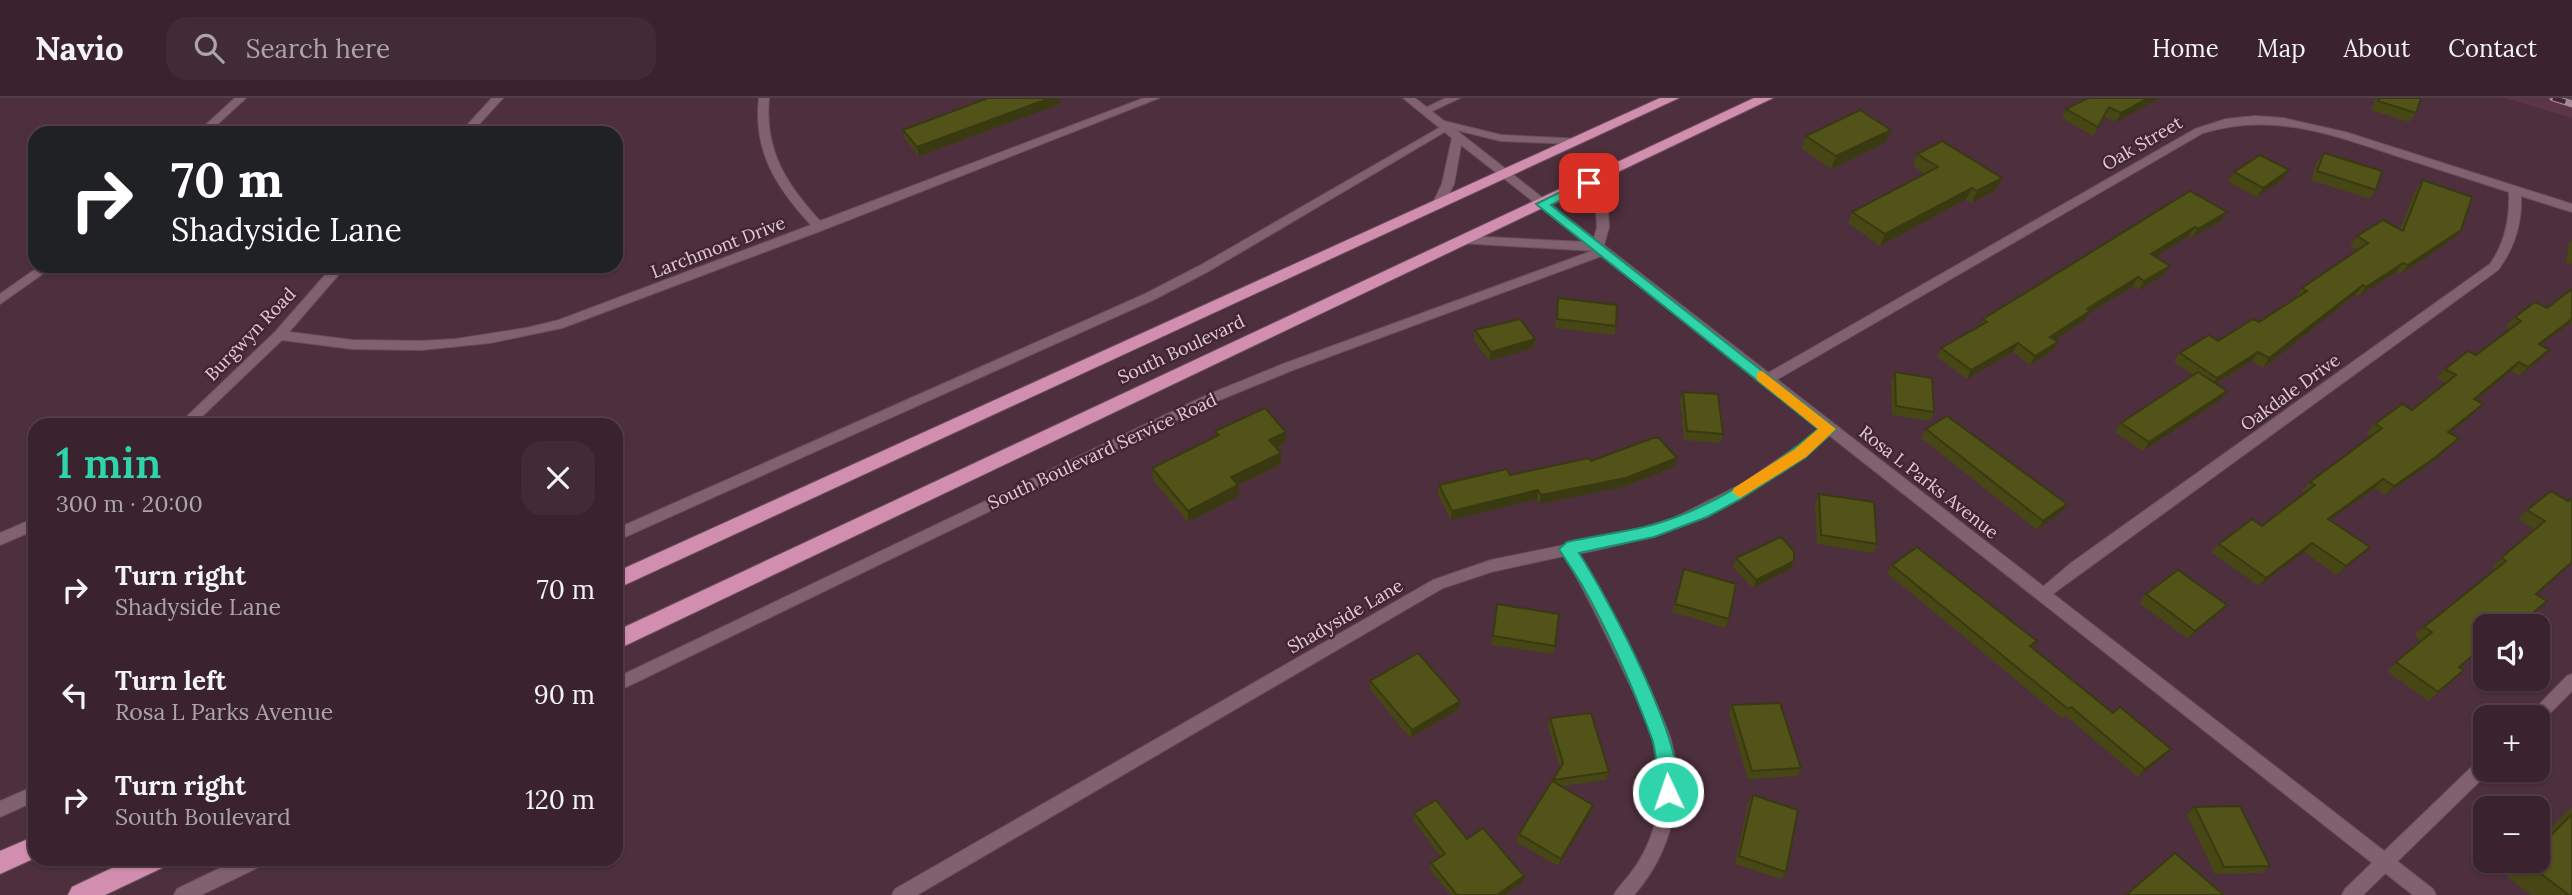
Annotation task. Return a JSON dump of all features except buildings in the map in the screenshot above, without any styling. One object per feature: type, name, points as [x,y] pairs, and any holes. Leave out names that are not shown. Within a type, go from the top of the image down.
[{"type":"highway","name":"South Boulevard","points":[[623,578],[1672,98]]},
{"type":"highway","name":"South Boulevard","points":[[623,638],[1766,98]]},
{"type":"highway","points":[[0,863],[28,850]]},
{"type":"highway","points":[[80,895],[141,866]]},
{"type":"street","points":[[210,126],[241,98]]},
{"type":"street","points":[[472,126],[498,98]]},
{"type":"street","points":[[764,98],[761,123],[769,158],[802,208],[819,227]]},
{"type":"street","name":"Larchmont Drive","points":[[279,335],[391,348],[453,346],[511,337],[585,317],[1154,98]]},
{"type":"street","name":"Rosa L Parks Avenue","points":[[1408,98],[2427,895]]},
{"type":"street","points":[[1424,111],[1455,98]]},
{"type":"street","name":"Oak Street","points":[[1766,380],[2199,131],[2219,124],[2262,121],[2313,127],[2572,208]]},
{"type":"street","points":[[623,532],[1149,297],[1440,125],[1501,138],[1578,141]]},
{"type":"street","points":[[1438,205],[1448,184],[1457,138]]},
{"type":"street","points":[[1464,240],[1601,249],[1601,197],[1613,172]]},
{"type":"street","name":"Oakdale Drive","points":[[2043,595],[2077,567],[2494,267],[2510,240],[2516,208],[2515,190]]},
{"type":"street","name":"South Boulevard Service Road","points":[[623,682],[1212,398],[1601,249]]},
{"type":"street","points":[[0,300],[38,273]]},
{"type":"street","name":"Burgwyn Road","points":[[192,418],[279,335],[334,273]]},
{"type":"street","name":"Shadyside Lane","points":[[901,895],[1438,584],[1465,572],[1511,559],[1654,530],[1701,513],[1734,496],[1800,453],[1829,429]]},
{"type":"street","points":[[0,539],[28,527]]},
{"type":"street","points":[[1567,549],[1590,583],[1654,718],[1663,743],[1669,774],[1667,811],[1659,837],[1650,859],[1623,895]]},
{"type":"street","points":[[2547,705],[2572,681]]},
{"type":"street","points":[[2351,895],[2473,777]]},
{"type":"street","points":[[0,809],[28,796]]},
{"type":"street","points":[[183,895],[243,866]]},
{"type":"shaded area","points":[[2505,98],[2572,98],[2572,118]]},
{"type":"railway","points":[[2553,98],[2572,104]]},
{"type":"slow traffic","points":[[1740,492],[1800,453],[1829,429],[1762,376]]},
{"type":"route","points":[[1589,183],[1542,204],[1829,429],[1800,453],[1734,496],[1701,513],[1617,540],[1567,549],[1590,583],[1654,718],[1663,743],[1669,774],[1668,792]]}]
